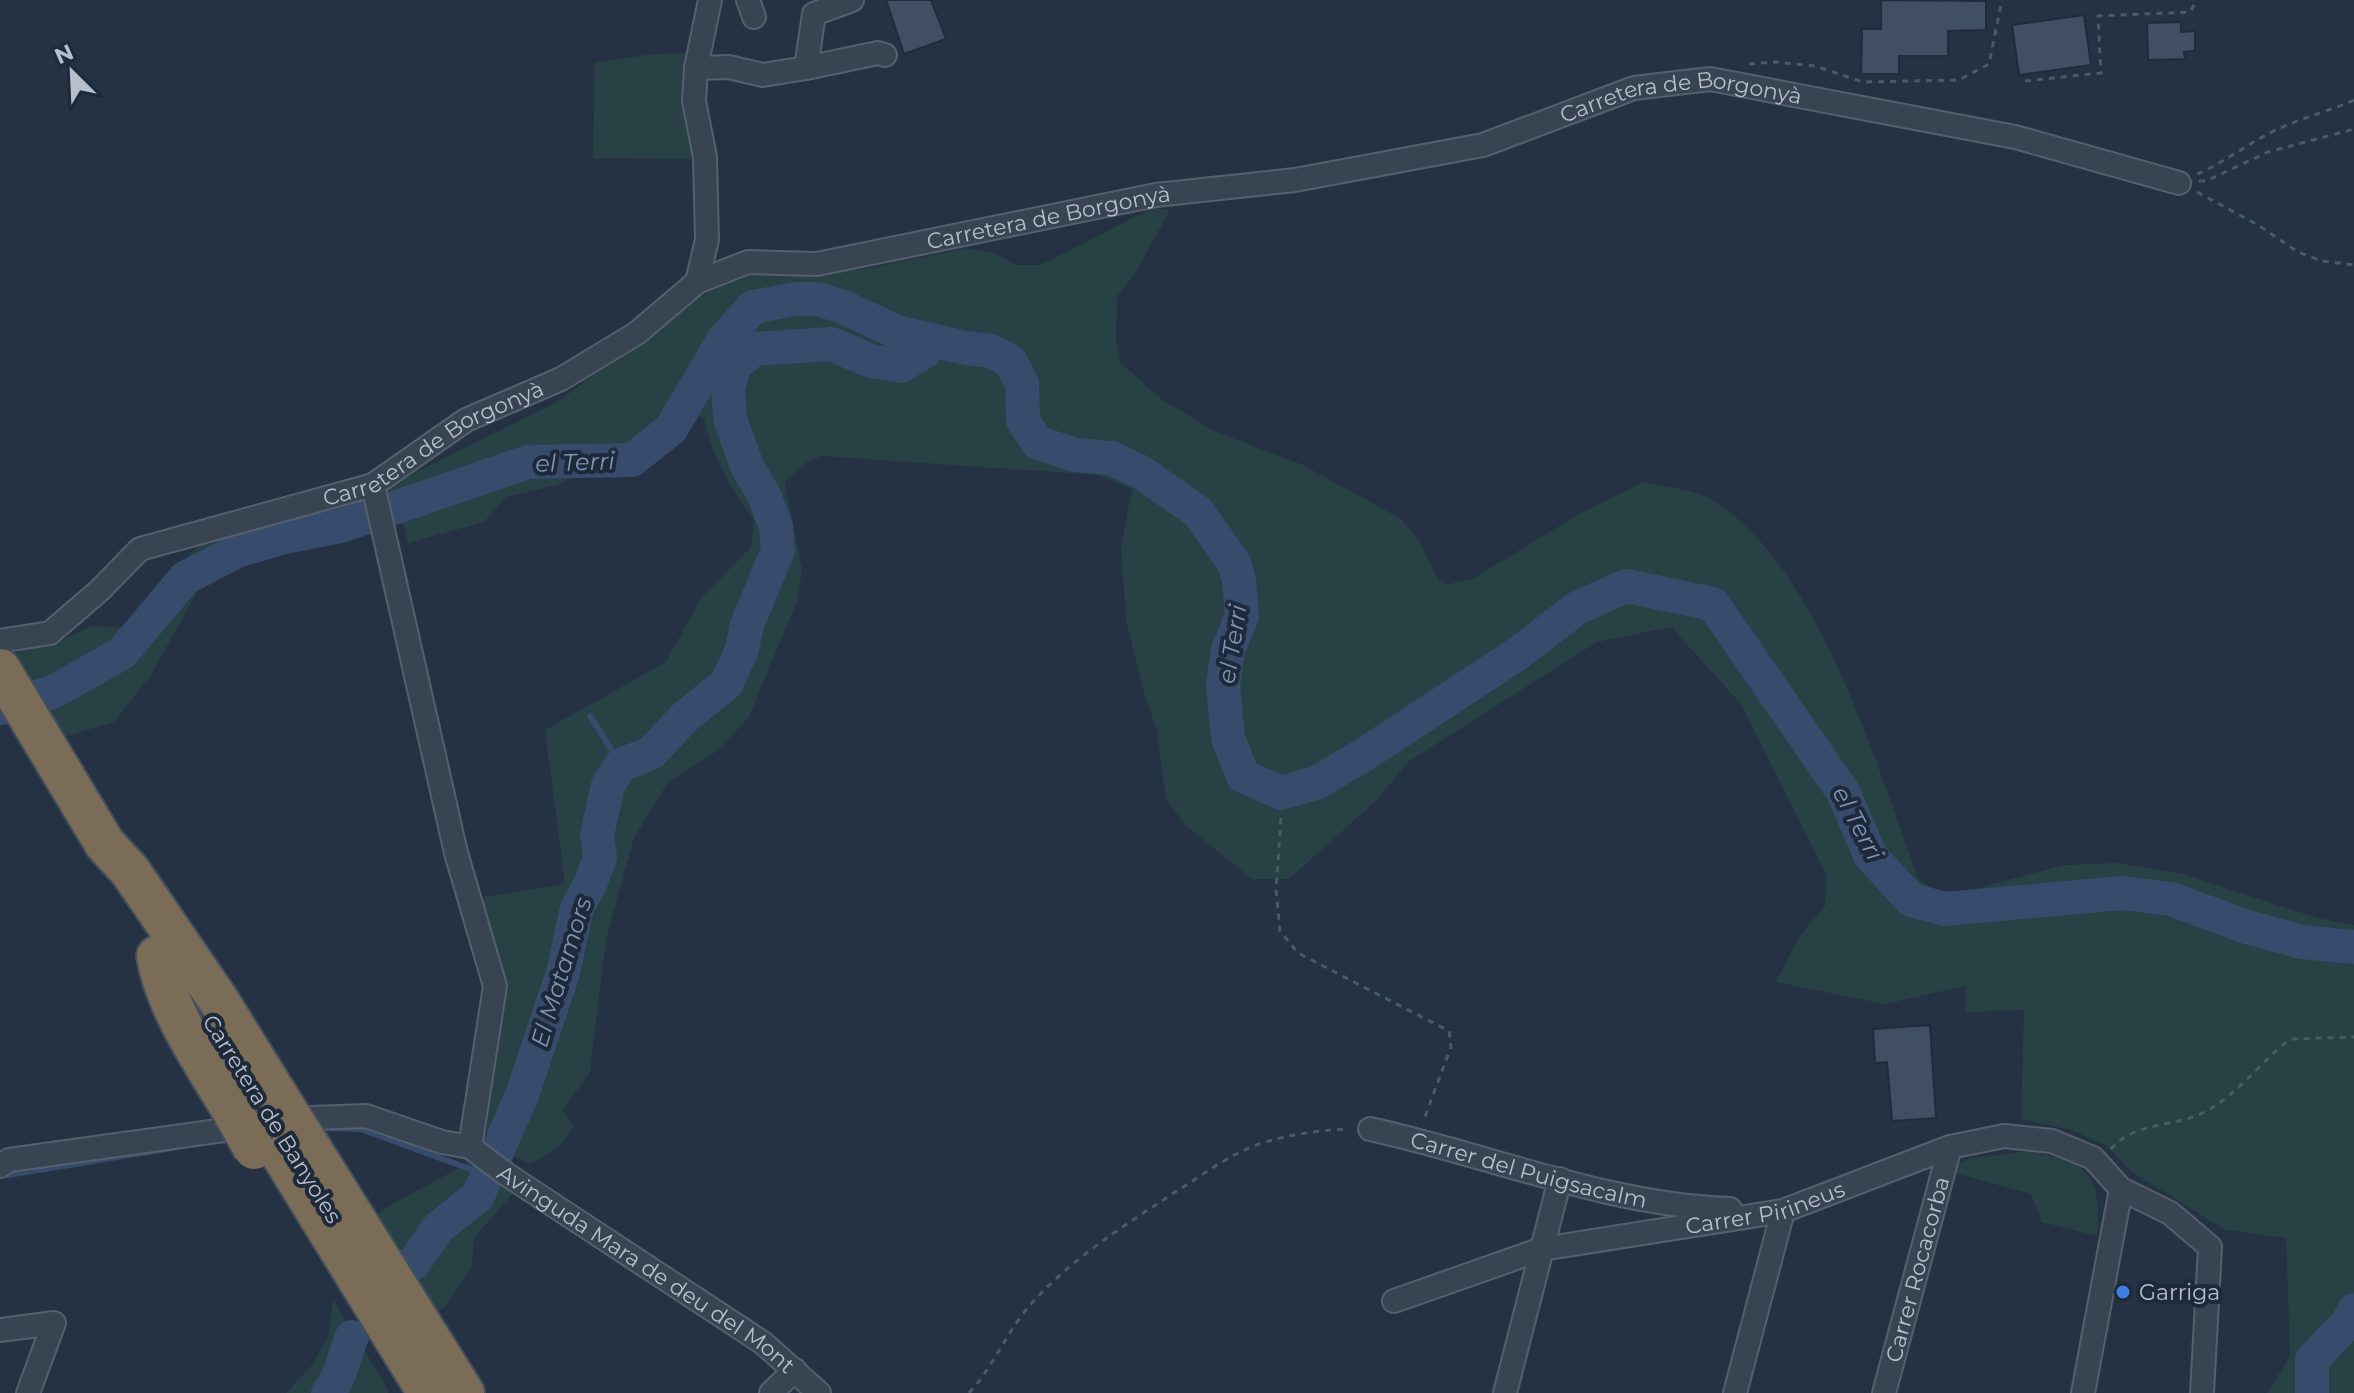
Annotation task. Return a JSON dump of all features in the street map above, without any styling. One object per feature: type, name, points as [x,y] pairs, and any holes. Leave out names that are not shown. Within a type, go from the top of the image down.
[{"type":"highway","points":[[0,669],[19,722],[157,956],[270,1127],[464,1393]]},
{"type":"highway","points":[[19,722],[105,844],[130,871],[219,1001],[270,1127],[405,1393]]},
{"type":"highway","points":[[270,1127],[428,1393]]},
{"type":"highway","name":"Carretera de Banyoles","points":[[270,1127],[441,1393]]},
{"type":"street","points":[[697,282],[707,240],[705,157],[694,101],[696,68],[710,0]]},
{"type":"street","points":[[806,68],[814,14],[852,0]]},
{"type":"street","points":[[696,68],[729,67],[763,75],[878,53],[885,55]]},
{"type":"street","name":"Carretera de Borgonyà","points":[[0,641],[50,633],[100,590],[140,549],[373,485],[466,420],[561,379],[637,333],[697,282],[748,262],[817,264],[1156,195],[1295,180],[1483,145],[1634,88],[1710,79],[2015,137],[2179,183]]},
{"type":"street","points":[[3,1159],[282,1121],[366,1116],[474,1151],[495,986],[456,853],[373,485]]},
{"type":"street","name":"Carrer del Puigsacalm","points":[[1370,1129],[1560,1179],[1690,1208],[1783,1211]]},
{"type":"street","name":"Carrer Pirineus","points":[[1394,1301],[1542,1249],[1783,1211],[1950,1147],[2004,1136],[2052,1141],[2093,1158],[2121,1189]]},
{"type":"street","name":"Carrer Rocacorba","points":[[1884,1393],[1950,1147]]},
{"type":"street","name":"Avinguda Mara de deu del Mont","points":[[474,1151],[763,1343],[819,1393]]},
{"type":"street","points":[[1505,1393],[1560,1179]]},
{"type":"street","points":[[2083,1393],[2121,1189],[2170,1213],[2210,1247],[2202,1393]]},
{"type":"street","points":[[1735,1393],[1783,1211]]},
{"type":"street","points":[[0,1330],[54,1323],[28,1393]]},
{"type":"street","points":[[771,1393],[795,1370]]},
{"type":"path","points":[[1729,83],[1749,64],[1776,62],[1815,66],[1863,82],[1959,80],[1989,64],[2002,0]]},
{"type":"path","points":[[2025,81],[2101,73],[2098,16],[2190,12],[2197,0]]},
{"type":"path","points":[[2179,183],[2217,165],[2245,145],[2281,127],[2354,100]]},
{"type":"path","points":[[2179,183],[2206,181],[2268,152],[2354,129]]},
{"type":"path","points":[[2179,183],[2258,225],[2298,252],[2322,261],[2354,265]]},
{"type":"path","points":[[1281,818],[1276,889],[1280,931],[1298,953],[1449,1031],[1451,1047],[1416,1139]]},
{"type":"path","points":[[2099,1164],[2116,1143],[2131,1133],[2199,1115],[2219,1104],[2275,1051],[2293,1039],[2354,1037]]},
{"type":"path","points":[[969,1393],[983,1377],[1028,1307],[1057,1276],[1137,1216],[1209,1170],[1257,1145],[1310,1133],[1370,1129]]},
{"type":"green space","points":[[692,52],[684,107],[694,159],[593,158],[595,63]]},
{"type":"green space","points":[[1153,208],[1170,210],[1136,272],[1117,297],[1116,341],[1121,363],[1161,399],[1214,431],[1303,465],[1401,519],[1420,541],[1437,578],[1445,585],[1472,579],[1581,513],[1644,482],[1707,497],[1752,533],[1785,573],[1815,621],[1863,728],[1919,880],[1940,893],[1975,889],[2064,865],[2116,863],[2184,874],[2317,918],[2354,925],[2354,1393],[2267,1393],[2290,1356],[2286,1238],[2225,1230],[2132,1172],[2107,1146],[2071,1130],[2021,1119],[2024,1010],[1965,1012],[1965,986],[1885,1004],[1776,982],[1798,938],[1825,906],[1827,876],[1741,704],[1671,627],[1597,642],[1408,762],[1377,800],[1289,879],[1252,879],[1185,825],[1166,799],[1157,732],[1126,620],[1121,546],[1132,489],[1098,475],[821,456],[806,462],[785,482],[802,571],[797,601],[749,717],[717,751],[668,782],[634,838],[606,940],[590,1072],[563,1110],[573,1126],[561,1144],[531,1164],[498,1148],[482,1125],[504,1011],[501,983],[476,898],[565,884],[545,730],[666,662],[701,598],[751,547],[754,520],[723,472],[704,418],[692,412],[630,462],[591,469],[557,485],[506,497],[484,522],[408,543],[402,518],[271,549],[197,592],[151,675],[114,722],[59,738],[8,655],[59,642],[90,626],[124,628],[201,542],[367,496],[556,403],[697,298],[723,283],[758,273],[860,270],[966,248],[994,253],[1016,265],[1041,265]]},
{"type":"green space","points":[[2027,1151],[2064,1159],[2086,1174],[2097,1198],[2097,1236],[2042,1222],[2031,1194],[1955,1173],[1956,1166],[1969,1159]]},
{"type":"green space","points":[[469,1162],[518,1188],[474,1238],[472,1266],[445,1307],[435,1313],[374,1217]]},
{"type":"green space","points":[[333,1299],[388,1393],[286,1393],[310,1368],[329,1336]]},
{"type":"building","points":[[886,0],[931,0],[946,39],[904,54]]},
{"type":"building","points":[[1881,0],[1986,1],[1986,30],[1948,31],[1948,56],[1899,56],[1899,74],[1861,74],[1862,29],[1881,29]]},
{"type":"building","points":[[2084,15],[2091,65],[2019,75],[2012,25]]},
{"type":"building","points":[[2181,22],[2181,32],[2195,31],[2195,51],[2184,52],[2185,59],[2148,60],[2147,23]]},
{"type":"building","points":[[1930,1025],[1936,1118],[1892,1121],[1887,1062],[1875,1063],[1873,1029]]},
{"type":"waterway","name":"el Terri","points":[[0,708],[53,692],[122,653],[185,578],[237,551],[284,537],[341,526],[528,462],[632,460],[671,429],[724,339],[753,307],[796,299],[818,299],[897,332],[991,351],[1010,361],[1022,383],[1023,421],[1038,443],[1076,455],[1111,458],[1141,472],[1198,512],[1234,563],[1239,581],[1242,616],[1228,650],[1223,684],[1228,738],[1243,776],[1281,793],[1316,783],[1362,756],[1517,654],[1577,608],[1626,586],[1713,604],[1843,792],[1870,855],[1911,900],[1945,909],[2122,893],[2171,899],[2247,927],[2302,942],[2354,947]]},
{"type":"waterway","name":"El Matamors","points":[[413,1264],[438,1228],[478,1196],[522,1095],[563,973],[577,908],[600,858],[597,835],[608,785],[621,765],[651,753],[685,717],[727,683],[778,550],[776,527],[764,495],[747,466],[730,419],[728,389],[734,366],[754,349],[831,344],[871,361],[901,366],[924,352],[933,340]]},
{"type":"waterway","points":[[483,468],[492,475]]},
{"type":"waterway","points":[[590,716],[621,765]]},
{"type":"waterway","points":[[324,1128],[361,1129],[470,1169],[486,1178]]},
{"type":"waterway","points":[[8,1175],[178,1147]]},
{"type":"waterway","points":[[2312,1393],[2312,1360],[2348,1322],[2354,1310]]},
{"type":"waterway","name":"El Matamors","points":[[328,1393],[352,1337]]},
{"type":"place","name":"Garriga","points":[[2123,1292]]}]
